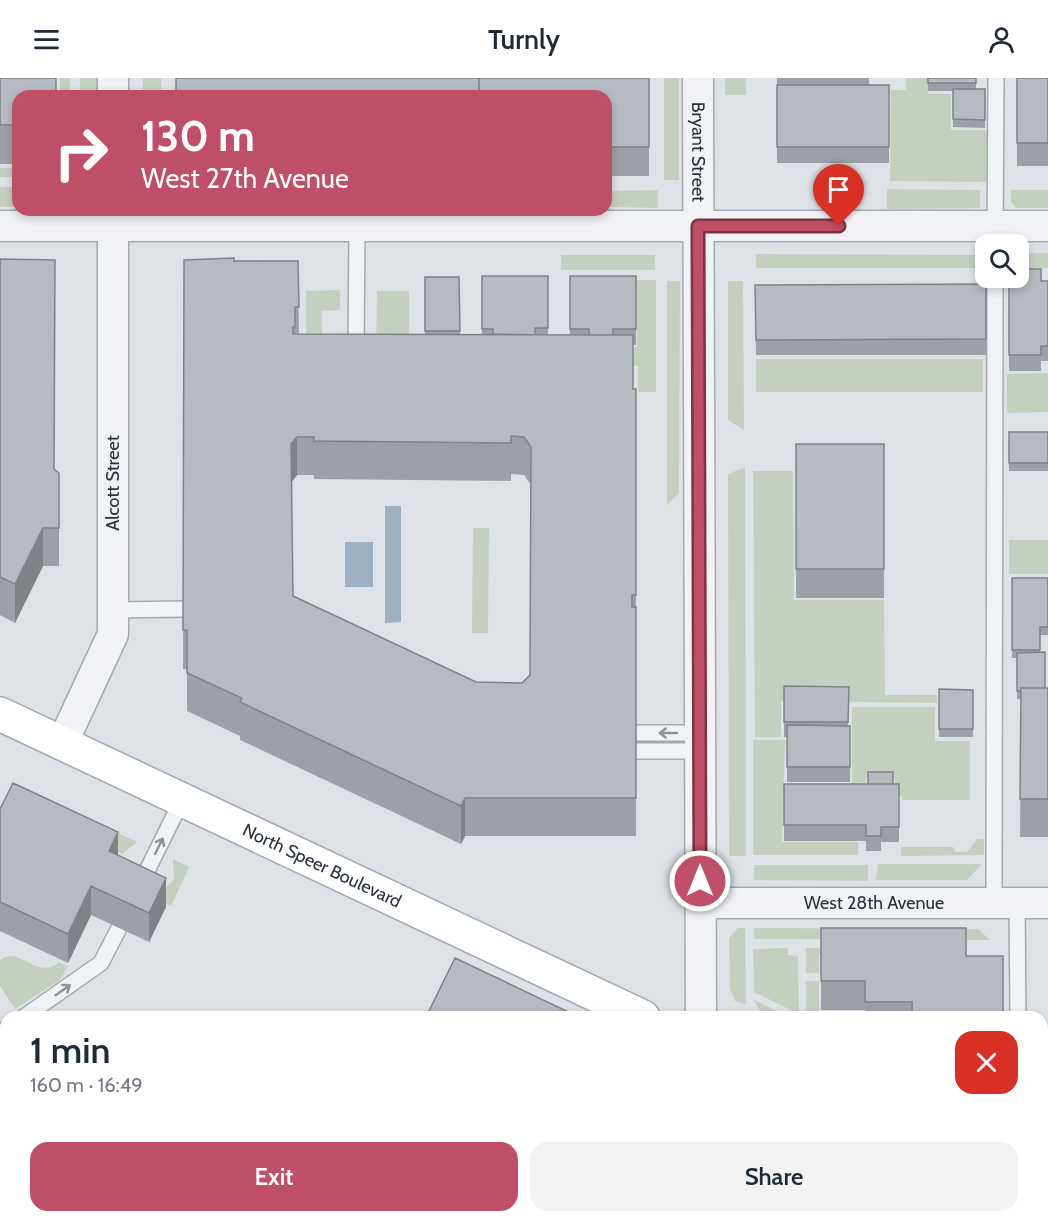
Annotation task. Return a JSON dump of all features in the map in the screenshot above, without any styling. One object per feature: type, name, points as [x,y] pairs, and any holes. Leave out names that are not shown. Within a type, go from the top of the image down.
[{"type":"main road","name":"North Speer Boulevard","points":[[0,714],[630,1011]]},
{"type":"street","name":"Bryant Street","points":[[698,78],[700,1011]]},
{"type":"street","points":[[0,226],[113,218],[357,226],[394,218],[450,218],[975,234]]},
{"type":"street","name":"Alcott Street","points":[[62,744],[113,634],[113,218]]},
{"type":"street","points":[[1001,234],[1048,226]]},
{"type":"street","name":"West 28th Avenue","points":[[700,903],[1048,903]]},
{"type":"lane","points":[[995,234],[996,78]]},
{"type":"lane","points":[[356,373],[357,226]]},
{"type":"lane","points":[[995,288],[1005,903],[1017,1011]]},
{"type":"lane","points":[[113,610],[184,609]]},
{"type":"lane","points":[[636,733],[700,742]]},
{"type":"lane","points":[[636,751],[700,742]]},
{"type":"lane","points":[[136,893],[182,800]]},
{"type":"lane","points":[[33,1011],[102,963],[119,928]]},
{"type":"green space","points":[[60,78],[70,78],[70,90],[60,90]]},
{"type":"green space","points":[[80,78],[98,78],[98,90],[80,90]]},
{"type":"green space","points":[[143,78],[161,78],[161,90],[143,90]]},
{"type":"green space","points":[[664,78],[679,78],[679,180],[664,180]]},
{"type":"green space","points":[[725,78],[746,78],[746,95],[725,95]]},
{"type":"green space","points":[[906,78],[928,78],[928,94],[951,94],[951,130],[988,130],[988,182],[890,181],[891,90],[906,90]]},
{"type":"green space","points":[[0,168],[12,168],[12,177],[0,177]]},
{"type":"green space","points":[[0,187],[12,187],[12,207],[0,207]]},
{"type":"green space","points":[[887,189],[980,190],[980,208],[887,209]]},
{"type":"green space","points":[[658,190],[658,208],[612,207],[612,191]]},
{"type":"green space","points":[[1011,190],[1048,190],[1048,208],[1016,208],[1011,202]]},
{"type":"green space","points":[[1029,253],[1048,253],[1048,268],[1029,268]]},
{"type":"green space","points":[[756,254],[975,255],[975,268],[756,268]]},
{"type":"green space","points":[[561,255],[655,255],[655,270],[561,270]]},
{"type":"green space","points":[[629,280],[656,280],[656,392],[638,392],[638,366],[616,366],[616,348],[637,347],[637,289],[629,289]]},
{"type":"green space","points":[[667,281],[680,281],[679,493],[667,505]]},
{"type":"green space","points":[[728,281],[743,281],[744,430],[728,420]]},
{"type":"green space","points":[[340,290],[340,310],[322,311],[322,336],[306,358],[306,291]]},
{"type":"green space","points":[[377,291],[409,291],[409,341],[376,359]]},
{"type":"green space","points":[[756,359],[983,359],[983,392],[756,392]]},
{"type":"green space","points":[[1048,373],[1048,412],[1007,413],[1007,374]]},
{"type":"green space","points":[[745,467],[746,856],[729,856],[728,474]]},
{"type":"green space","points":[[753,471],[793,471],[794,600],[884,600],[885,695],[937,695],[937,703],[781,701],[781,737],[755,737]]},
{"type":"green space","points":[[473,528],[489,528],[488,633],[472,633]]},
{"type":"green space","points":[[1009,540],[1048,540],[1048,574],[1009,574]]},
{"type":"green space","points":[[852,707],[935,707],[935,741],[970,741],[970,800],[902,800],[902,796],[896,796],[895,778],[866,778],[866,797],[852,785]]},
{"type":"green space","points":[[753,740],[785,740],[782,842],[858,842],[858,855],[753,855]]},
{"type":"green space","points":[[82,816],[137,842],[122,854],[80,827]]},
{"type":"green space","points":[[977,839],[984,839],[984,855],[901,856],[901,847],[953,847],[955,852],[967,852]]},
{"type":"green space","points":[[173,859],[189,867],[171,906],[155,899],[174,879]]},
{"type":"green space","points":[[878,864],[982,864],[967,880],[876,880]]},
{"type":"green space","points":[[754,865],[868,865],[868,881],[754,880]]},
{"type":"green space","points":[[738,928],[745,928],[746,1005],[735,1001],[730,989],[729,938]]},
{"type":"green space","points":[[754,928],[978,929],[990,940],[754,939]]},
{"type":"green space","points":[[788,948],[788,955],[798,956],[799,1011],[793,1011],[754,992],[753,949]]},
{"type":"green space","points":[[806,948],[892,949],[892,954],[819,954],[819,973],[806,973]]},
{"type":"green space","points":[[14,956],[43,968],[54,966],[59,962],[68,966],[60,980],[15,1009],[0,986],[0,960]]},
{"type":"green space","points":[[806,981],[819,981],[819,1011],[806,1011]]},
{"type":"green space","points":[[754,1000],[777,1011],[760,1011]]},
{"type":"water","points":[[385,506],[401,506],[401,622],[385,623]]},
{"type":"water","points":[[345,542],[373,542],[373,587],[345,587]]},
{"type":"building","points":[[0,78],[56,78],[56,90],[12,90],[12,125],[0,125]]},
{"type":"building","points":[[176,78],[479,78],[479,90],[176,90]]},
{"type":"building","points":[[479,78],[649,78],[649,147],[612,147],[612,90],[479,90]]},
{"type":"building","points":[[928,78],[976,78],[976,83],[928,83]]},
{"type":"building","points":[[1017,78],[1048,78],[1048,143],[1017,143]]},
{"type":"building","points":[[777,85],[889,85],[889,147],[777,147]]},
{"type":"building","points":[[953,89],[985,89],[985,120],[953,119]]},
{"type":"building","points":[[234,258],[234,261],[298,261],[299,307],[295,307],[293,334],[633,335],[633,389],[636,389],[636,595],[632,595],[632,607],[636,607],[636,798],[465,798],[461,806],[240,702],[242,698],[187,673],[187,630],[183,630],[184,260]],"holes":[[[511,436],[524,437],[531,447],[530,675],[522,683],[476,682],[293,596],[291,444],[297,437],[314,437],[314,441],[511,443]]]},
{"type":"building","points":[[0,259],[55,260],[54,469],[59,473],[59,528],[43,528],[15,584],[0,577]]},
{"type":"building","points":[[1029,269],[1041,269],[1041,281],[1048,281],[1048,346],[1041,346],[1041,355],[1009,355],[1009,288],[1029,288]]},
{"type":"building","points":[[482,276],[548,276],[548,328],[535,328],[535,335],[493,334],[493,329],[482,329]]},
{"type":"building","points":[[570,276],[636,276],[636,329],[613,329],[613,335],[589,335],[589,329],[570,329]]},
{"type":"building","points":[[425,277],[459,277],[460,331],[425,331]]},
{"type":"building","points":[[975,284],[975,288],[986,288],[986,339],[756,340],[755,285]]},
{"type":"building","points":[[1009,432],[1048,432],[1048,463],[1009,463]]},
{"type":"building","points":[[796,444],[884,444],[884,569],[796,569]]},
{"type":"building","points":[[1012,578],[1048,578],[1048,627],[1040,627],[1040,650],[1012,650]]},
{"type":"building","points":[[1045,652],[1045,688],[1021,688],[1021,691],[1017,691],[1017,653]]},
{"type":"building","points":[[784,686],[849,687],[848,722],[784,722]]},
{"type":"building","points":[[1021,688],[1048,688],[1048,799],[1020,799]]},
{"type":"building","points":[[939,689],[973,690],[973,729],[939,729]]},
{"type":"building","points":[[787,725],[850,726],[850,767],[787,767]]},
{"type":"building","points":[[868,772],[893,772],[893,784],[868,784]]},
{"type":"building","points":[[13,783],[118,832],[109,851],[166,878],[149,913],[91,886],[68,934],[0,902],[0,809]]},
{"type":"building","points":[[784,784],[899,784],[899,827],[881,827],[881,836],[866,836],[866,825],[784,825]]},
{"type":"building","points":[[821,928],[966,928],[966,956],[1003,956],[1003,1011],[912,1011],[912,1002],[865,1002],[865,981],[821,981]]},
{"type":"building","points":[[455,958],[566,1011],[429,1011]]},
{"type":"route","points":[[700,881],[698,226],[839,226]]}]
